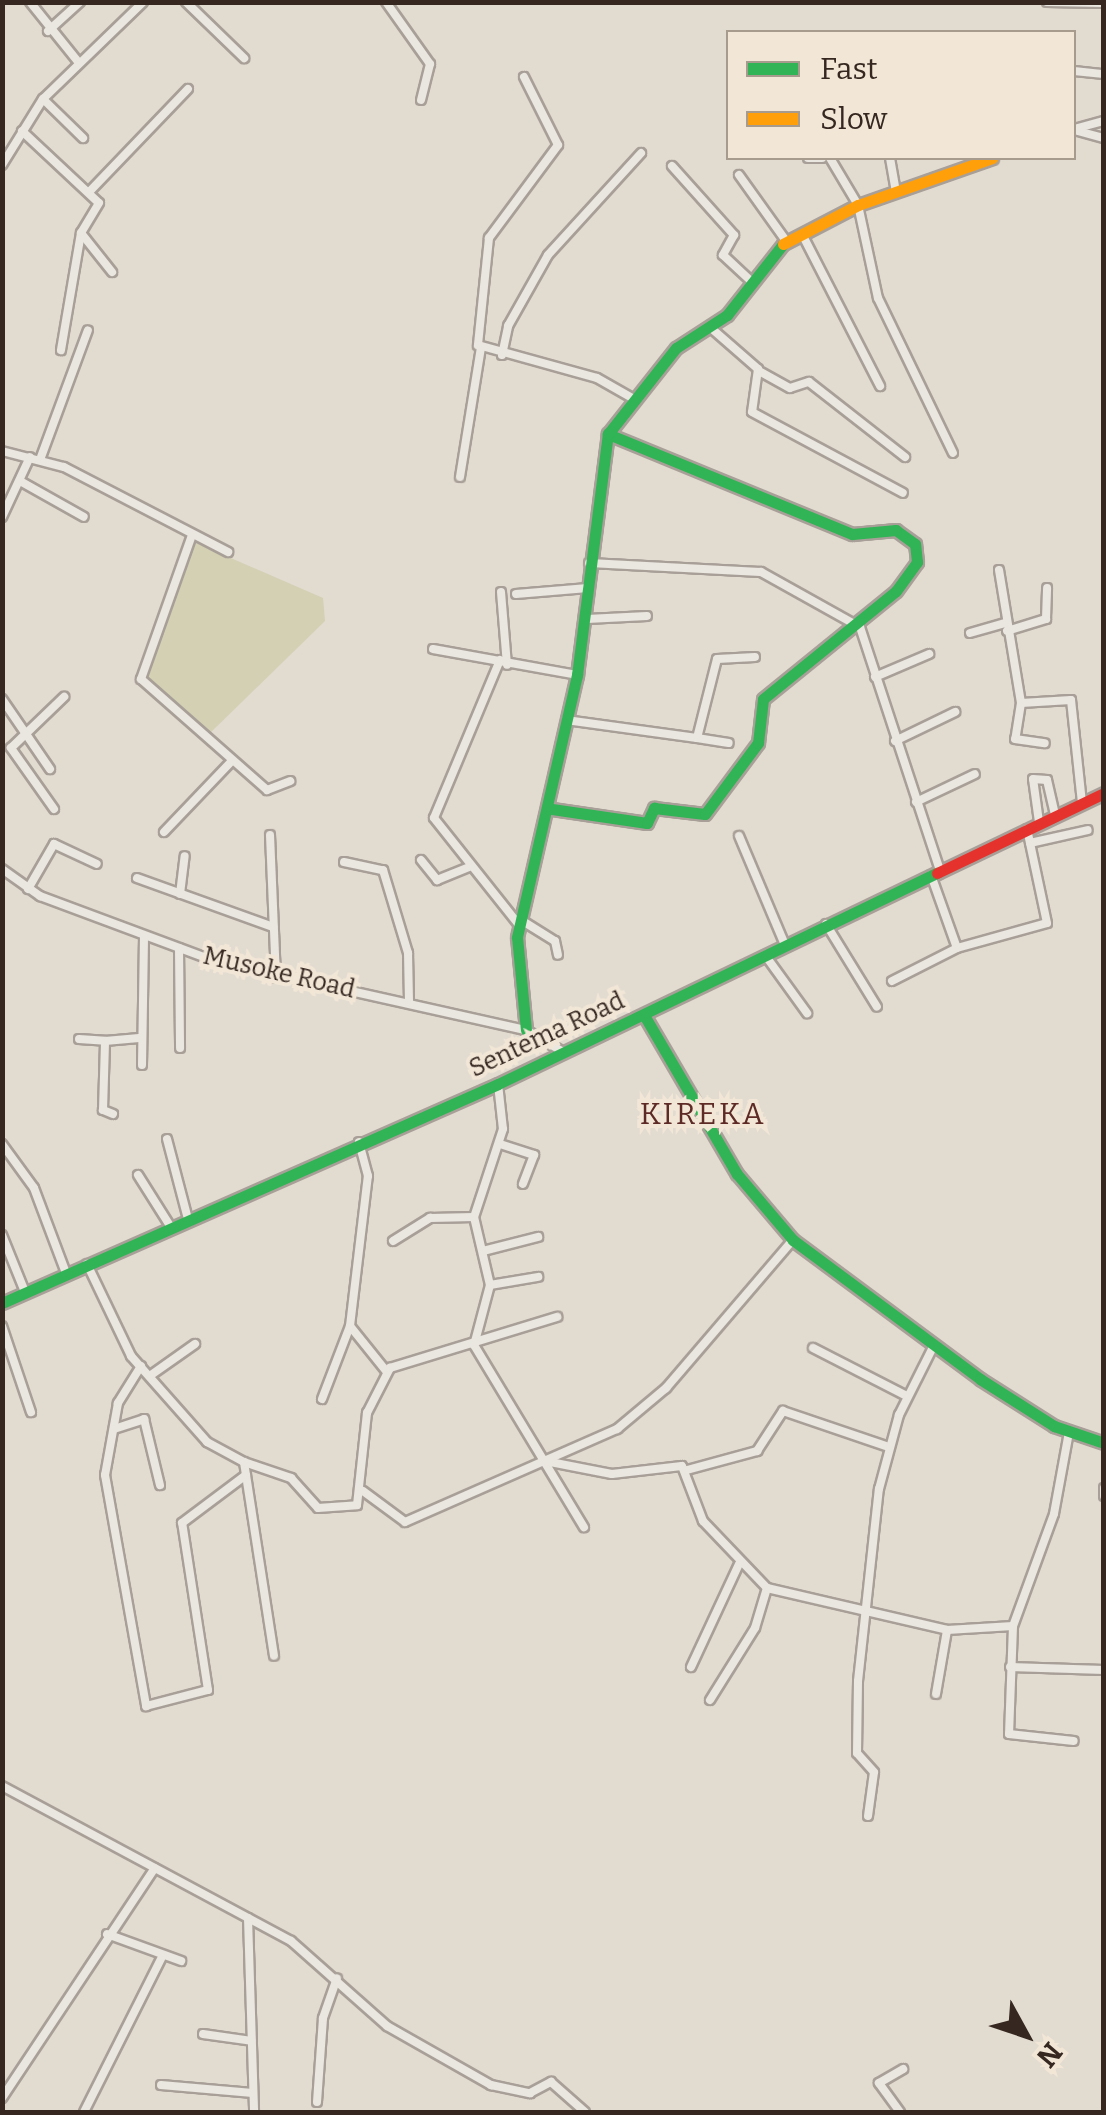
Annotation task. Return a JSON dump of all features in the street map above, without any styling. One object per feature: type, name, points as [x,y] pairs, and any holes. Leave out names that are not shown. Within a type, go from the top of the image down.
[{"type":"street","points":[[30,2],[48,31],[79,63]]},
{"type":"street","points":[[48,31],[80,2]]},
{"type":"street","points":[[2,165],[43,99],[143,2]]},
{"type":"street","points":[[186,2],[244,58]]},
{"type":"street","points":[[386,2],[430,64],[421,100]]},
{"type":"street","points":[[1047,2],[1104,3]]},
{"type":"street","points":[[1076,71],[1104,74]]},
{"type":"street","points":[[460,477],[481,348],[488,238],[558,144],[524,77]]},
{"type":"street","points":[[91,190],[188,89]]},
{"type":"street","points":[[43,99],[82,138]]},
{"type":"street","points":[[1076,129],[1104,121]]},
{"type":"street","points":[[22,131],[91,190],[97,210],[80,232],[60,350]]},
{"type":"street","points":[[1076,131],[1104,138]]},
{"type":"street","points":[[2,136],[14,143]]},
{"type":"street","points":[[502,355],[508,326],[548,256],[641,153]]},
{"type":"street","points":[[831,160],[858,206],[878,298],[953,453]]},
{"type":"street","points":[[890,160],[896,191]]},
{"type":"street","points":[[526,1030],[520,923],[552,809],[577,675],[608,434],[632,398],[681,344],[711,328],[786,241],[858,206],[986,160]]},
{"type":"street","points":[[672,166],[734,236],[723,254],[751,281]]},
{"type":"street","points":[[739,175],[786,241]]},
{"type":"street","points":[[80,232],[112,272]]},
{"type":"street","points":[[802,234],[880,386]]},
{"type":"street","points":[[711,328],[759,371],[790,388],[809,382],[906,456]]},
{"type":"street","points":[[2,517],[5,505],[36,457],[88,330]]},
{"type":"street","points":[[481,348],[597,378],[632,398]]},
{"type":"street","points":[[759,371],[752,412],[902,493]]},
{"type":"street","points":[[552,809],[647,822],[654,808],[705,814],[758,743],[763,699],[914,570],[908,535],[852,534],[608,434]]},
{"type":"street","points":[[2,451],[36,457],[228,552]]},
{"type":"street","points":[[20,481],[84,517]]},
{"type":"street","points":[[192,535],[141,679],[230,763],[267,790],[290,780]]},
{"type":"street","points":[[589,563],[760,572],[852,620],[916,802],[956,948]]},
{"type":"street","points":[[999,570],[1021,703],[1016,740],[1044,742]]},
{"type":"street","points":[[516,594],[588,588]]},
{"type":"street","points":[[970,633],[1046,618],[1047,588]]},
{"type":"street","points":[[501,592],[504,662],[434,818],[469,867],[520,923],[554,941],[558,955]]},
{"type":"street","points":[[587,619],[647,616]]},
{"type":"street","points":[[433,650],[577,675]]},
{"type":"street","points":[[875,677],[929,654]]},
{"type":"street","points":[[697,738],[717,659],[755,657]]},
{"type":"street","points":[[54,809],[14,758],[12,745],[64,697]]},
{"type":"street","points":[[2,700],[50,769]]},
{"type":"street","points":[[1021,703],[1071,700],[1082,803]]},
{"type":"street","points":[[894,741],[955,712]]},
{"type":"street","points":[[566,720],[728,743]]},
{"type":"street","points":[[2,765],[14,758]]},
{"type":"street","points":[[164,832],[230,763]]},
{"type":"street","points":[[916,802],[975,774]]},
{"type":"street","points":[[1040,822],[1033,779],[1047,780],[1055,816]]},
{"type":"street","name":"Sentema Road","points":[[2,1303],[187,1214],[498,1084],[1104,793]]},
{"type":"street","points":[[892,981],[956,948],[1050,918],[1026,828]]},
{"type":"street","points":[[1030,842],[1088,830]]},
{"type":"street","points":[[270,835],[276,978]]},
{"type":"street","points":[[739,836],[786,945]]},
{"type":"street","points":[[28,889],[54,844],[97,864]]},
{"type":"street","points":[[180,894],[185,856]]},
{"type":"street","points":[[421,860],[437,880],[469,867]]},
{"type":"street","points":[[344,862],[383,870],[408,953],[408,1001]]},
{"type":"street","name":"Musoke Road","points":[[4,875],[28,889],[179,948],[276,978],[408,1001],[526,1030],[564,1053]]},
{"type":"street","points":[[137,878],[273,927]]},
{"type":"street","points":[[826,924],[877,1007]]},
{"type":"street","points":[[142,1065],[144,936]]},
{"type":"street","points":[[179,948],[180,1048]]},
{"type":"street","points":[[765,955],[807,1012]]},
{"type":"street","points":[[644,1015],[737,1174],[793,1240],[934,1345],[1069,1432],[1104,1443]]},
{"type":"street","points":[[79,1039],[142,1038]]},
{"type":"street","points":[[106,1041],[103,1110],[114,1114]]},
{"type":"street","points":[[498,1084],[500,1144],[474,1217],[490,1285],[474,1345],[584,1527]]},
{"type":"street","points":[[167,1139],[187,1214]]},
{"type":"street","points":[[322,1399],[350,1326],[368,1176],[359,1142]]},
{"type":"street","points":[[2,1144],[34,1188],[66,1273]]},
{"type":"street","points":[[500,1144],[534,1154],[523,1184]]},
{"type":"street","points":[[138,1175],[169,1224]]},
{"type":"street","points":[[393,1242],[430,1218],[474,1217]]},
{"type":"street","points":[[2,1236],[24,1292]]},
{"type":"street","points":[[483,1251],[538,1237]]},
{"type":"street","points":[[363,1492],[405,1522],[616,1429],[660,1394],[793,1240]]},
{"type":"street","points":[[87,1264],[141,1366],[214,1448],[290,1478],[318,1508],[357,1505],[363,1492],[365,1423],[387,1372],[557,1318]]},
{"type":"street","points":[[490,1285],[538,1277]]},
{"type":"street","points":[[2,1326],[31,1412]]},
{"type":"street","points":[[350,1326],[387,1372]]},
{"type":"street","points":[[150,1374],[195,1344]]},
{"type":"street","points":[[868,1816],[874,1772],[857,1753],[866,1608],[889,1447],[907,1396],[934,1345]]},
{"type":"street","points":[[813,1348],[907,1396]]},
{"type":"street","points":[[141,1366],[114,1429],[105,1475],[146,1706],[208,1690],[182,1523],[246,1475]]},
{"type":"street","points":[[545,1460],[612,1474],[664,1464],[687,1470],[757,1451],[783,1411],[889,1447]]},
{"type":"street","points":[[114,1429],[144,1420],[160,1485]]},
{"type":"street","points":[[1069,1432],[1054,1514],[1012,1626],[1011,1737],[1074,1741]]},
{"type":"street","points":[[244,1462],[274,1656]]},
{"type":"street","points":[[687,1470],[697,1513],[739,1564],[767,1588],[866,1608],[947,1630],[1012,1626]]},
{"type":"street","points":[[1104,1488],[1104,1496]]},
{"type":"street","points":[[691,1666],[739,1564]]},
{"type":"street","points":[[710,1700],[755,1628],[767,1588]]},
{"type":"street","points":[[936,1694],[947,1630]]},
{"type":"street","points":[[1010,1667],[1104,1670]]},
{"type":"street","points":[[2,1786],[248,1918],[337,1978],[387,2026],[490,2084],[530,2092],[551,2082],[585,2112]]},
{"type":"street","points":[[2,2098],[155,1868]]},
{"type":"street","points":[[248,1918],[254,2112]]},
{"type":"street","points":[[108,1934],[181,1961]]},
{"type":"street","points":[[84,2112],[162,1957]]},
{"type":"street","points":[[318,2102],[323,2018],[337,1978]]},
{"type":"street","points":[[204,2034],[252,2040]]},
{"type":"street","points":[[900,2112],[878,2083],[903,2069]]},
{"type":"street","points":[[160,2086],[253,2093]]},
{"type":"shaded area","points":[[194,542],[323,598],[325,621],[208,735],[145,677]]},
{"type":"traffic: fast","points":[[526,1030],[517,937],[577,675],[608,434],[676,348],[727,315],[783,244]]},
{"type":"traffic: fast","points":[[552,809],[647,823],[654,808],[705,814],[758,743],[763,699],[896,591],[917,562],[915,544],[896,530],[852,534],[608,434]]},
{"type":"traffic: fast","points":[[2,1303],[498,1084],[937,873]]},
{"type":"traffic: fast","points":[[644,1015],[737,1174],[793,1240],[980,1379],[1054,1426],[1104,1443]]},
{"type":"traffic: slow","points":[[783,244],[858,205],[986,160]]},
{"type":"traffic: jam","points":[[937,873],[1104,793]]},
{"type":"district","name":"KIREKA","points":[[703,1114]]}]
